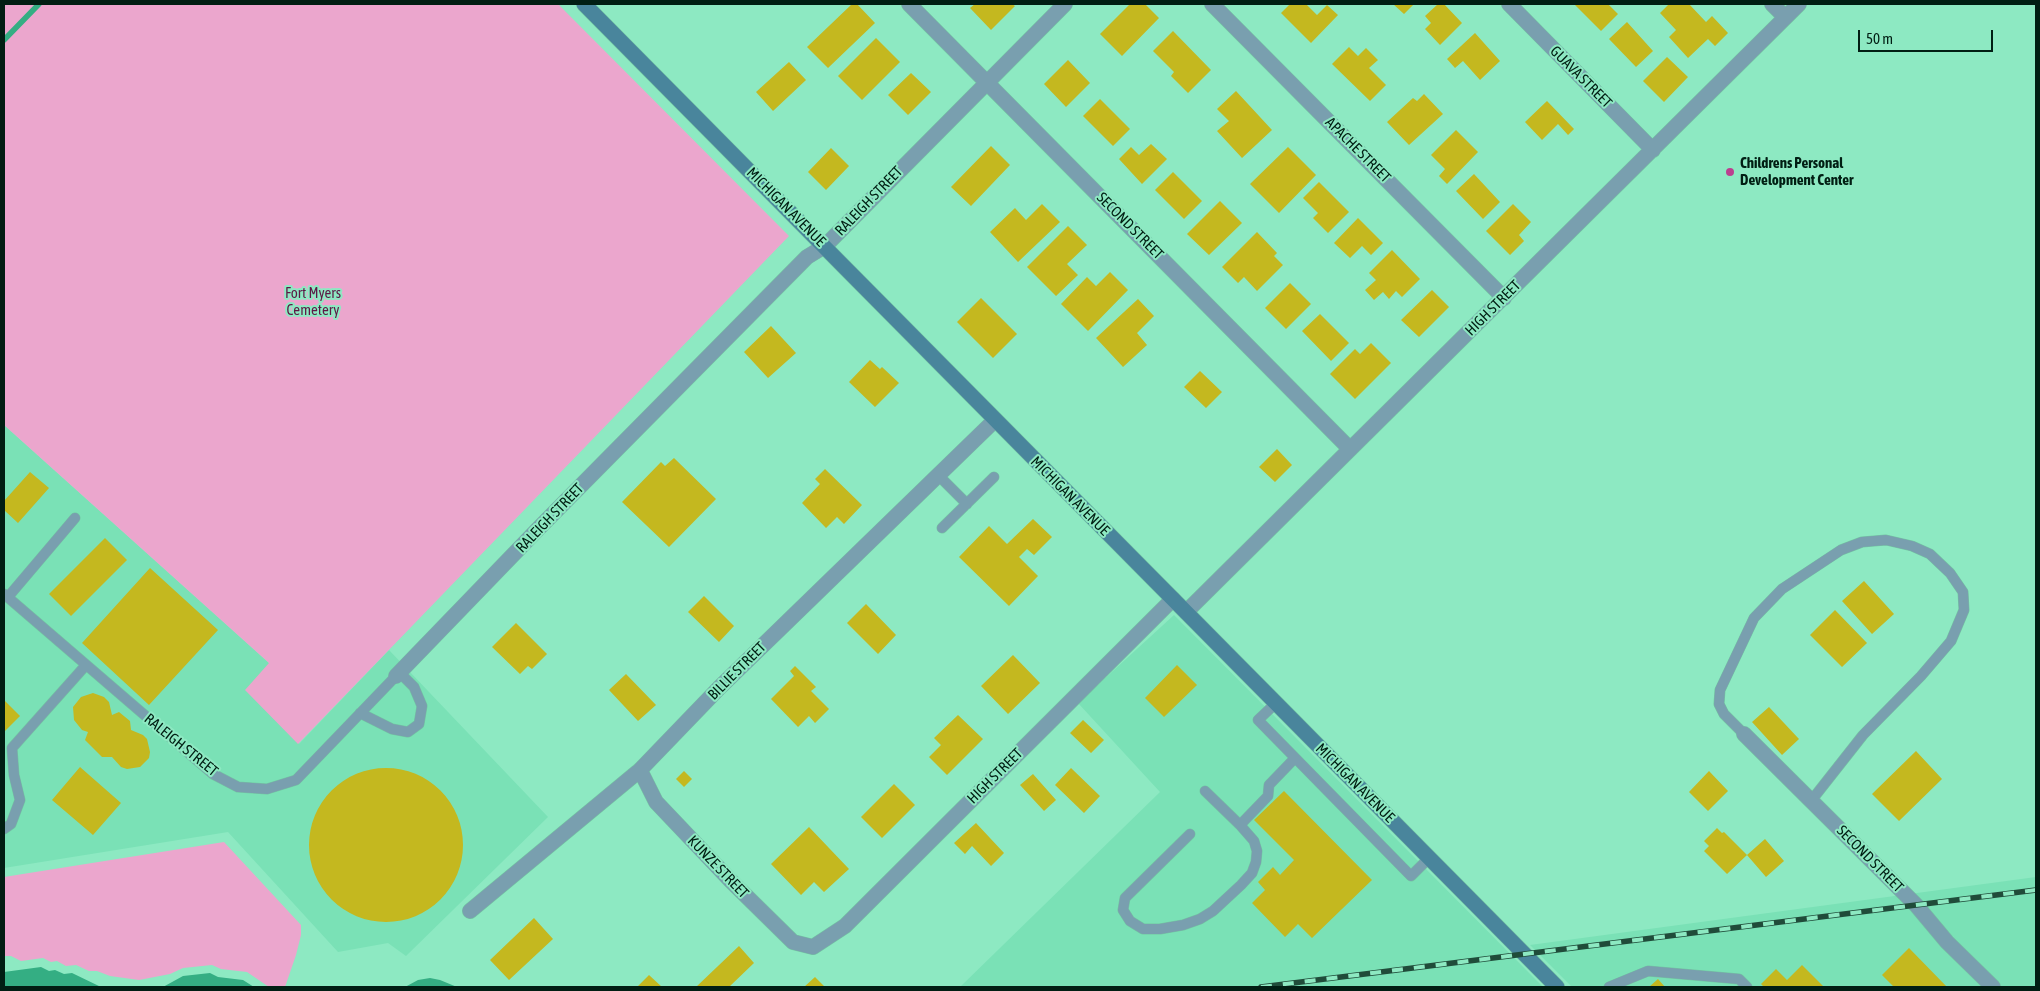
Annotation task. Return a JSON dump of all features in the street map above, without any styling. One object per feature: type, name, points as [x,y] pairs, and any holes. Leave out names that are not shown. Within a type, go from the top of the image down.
[{"type":"street","name":"MICHIGAN AVENUE","points":[[584,4],[1557,987]]},
{"type":"street","name":"SECOND STREET","points":[[908,4],[1350,449]]},
{"type":"street","name":"RALEIGH STREET","points":[[398,674],[806,257],[825,246],[1065,4]]},
{"type":"street","name":"APACHE STREET","points":[[1212,4],[1504,298]]},
{"type":"street","name":"GUAVA STREET","points":[[1509,4],[1653,150]]},
{"type":"street","points":[[1772,4],[1785,17]]},
{"type":"street","name":"HIGH STREET","points":[[1186,612],[1798,4]]},
{"type":"street","name":"BILLIE STREET","points":[[470,912],[640,770],[719,688],[995,420]]},
{"type":"street","name":"HIGH STREET","points":[[813,947],[845,926],[1173,599]]},
{"type":"street","name":"SECOND STREET","points":[[1744,734],[1916,905],[1947,942],[1993,987]]},
{"type":"street","name":"KUNZE STREET","points":[[640,770],[656,802],[731,881],[793,942],[813,947]]},
{"type":"lane","points":[[938,475],[967,504]]},
{"type":"lane","points":[[942,528],[994,478]]},
{"type":"lane","points":[[6,596],[75,518]]},
{"type":"lane","points":[[1744,734],[1724,714],[1719,704],[1720,690],[1754,618],[1782,588],[1841,550],[1862,542],[1886,540],[1912,546],[1930,554],[1950,573],[1963,592],[1964,610],[1951,641],[1922,676],[1863,736],[1812,801]]},
{"type":"lane","name":"RALEIGH STREET","points":[[6,596],[214,774],[238,787],[267,789],[296,780],[398,674]]},
{"type":"lane","points":[[4,829],[11,824],[20,800],[8,759],[12,748],[86,665]]},
{"type":"lane","points":[[360,713],[392,729],[408,732],[419,724],[422,706],[414,687],[398,674]]},
{"type":"lane","points":[[1276,703],[1258,720],[1410,876],[1429,858]]},
{"type":"lane","points":[[1240,824],[1268,796],[1269,785],[1296,758]]},
{"type":"lane","points":[[1190,834],[1125,898],[1123,910],[1130,921],[1143,929],[1160,929],[1200,920],[1213,911],[1252,872],[1256,862],[1257,851],[1254,841],[1240,824],[1205,790]]},
{"type":"lane","points":[[1609,987],[1648,971],[1739,979],[1747,987]]},
{"type":"shaded area","points":[[4,425],[269,663],[299,744],[389,650],[548,817],[406,956],[388,943],[338,952],[228,832],[4,868]]},
{"type":"shaded area","points":[[1174,615],[1543,987],[960,987],[1160,792],[1078,703]]},
{"type":"shaded area","points":[[2036,877],[2036,987],[1572,987],[1530,945]]},
{"type":"shaded area","points":[[41,967],[64,974],[72,973],[101,987],[4,987],[4,972]]},
{"type":"shaded area","points":[[210,973],[218,977],[243,980],[254,987],[163,987],[183,976]]},
{"type":"shaded area","points":[[430,978],[457,987],[405,987],[418,980]]},
{"type":"green space","name":"Fort Myers Cemetery","points":[[4,4],[558,4],[789,236],[298,744],[245,690],[269,663],[4,425]]},
{"type":"green space","points":[[224,842],[301,925],[301,935],[296,955],[285,987],[269,987],[247,972],[221,969],[212,965],[183,968],[170,974],[139,980],[89,971],[76,965],[66,966],[57,961],[51,962],[43,958],[21,961],[11,956],[4,956],[4,877]]},
{"type":"building","points":[[852,4],[857,4],[875,23],[828,68],[807,47]]},
{"type":"building","points":[[975,4],[1012,4],[1015,6],[991,30],[970,8]]},
{"type":"building","points":[[1130,4],[1145,4],[1159,18],[1122,56],[1100,34]]},
{"type":"building","points":[[1290,4],[1306,4],[1317,15],[1327,5],[1338,15],[1311,43],[1281,13]]},
{"type":"building","points":[[1393,4],[1414,4],[1404,14]]},
{"type":"building","points":[[1438,4],[1444,4],[1462,23],[1440,45],[1425,29],[1431,23],[1425,16]]},
{"type":"building","points":[[1574,4],[1608,4],[1618,14],[1601,31]]},
{"type":"building","points":[[1669,4],[1689,4],[1706,22],[1712,16],[1728,33],[1715,46],[1708,39],[1688,58],[1669,37],[1676,30],[1660,13]]},
{"type":"building","points":[[1627,22],[1653,51],[1636,67],[1609,39]]},
{"type":"building","points":[[1173,31],[1211,70],[1188,93],[1171,76],[1174,72],[1153,51]]},
{"type":"building","points":[[1475,33],[1500,61],[1480,80],[1463,61],[1455,68],[1447,59]]},
{"type":"building","points":[[876,38],[900,62],[862,100],[838,76]]},
{"type":"building","points":[[1349,47],[1358,56],[1366,48],[1378,60],[1369,68],[1386,85],[1370,101],[1332,64]]},
{"type":"building","points":[[1667,57],[1688,77],[1664,102],[1643,81]]},
{"type":"building","points":[[1068,60],[1090,83],[1066,107],[1044,84]]},
{"type":"building","points":[[789,62],[806,80],[773,111],[756,92]]},
{"type":"building","points":[[911,73],[931,92],[908,115],[888,95]]},
{"type":"building","points":[[1236,91],[1272,130],[1242,158],[1217,131],[1229,121],[1217,109]]},
{"type":"building","points":[[1424,94],[1443,114],[1409,145],[1387,122],[1413,98],[1417,101]]},
{"type":"building","points":[[1100,99],[1130,129],[1113,146],[1083,116]]},
{"type":"building","points":[[1547,101],[1574,129],[1568,135],[1558,124],[1542,140],[1525,122]]},
{"type":"building","points":[[1456,130],[1478,152],[1447,184],[1439,176],[1445,169],[1431,155]]},
{"type":"building","points":[[1151,144],[1167,159],[1142,184],[1119,159],[1131,147],[1139,155]]},
{"type":"building","points":[[991,146],[1010,165],[971,206],[951,187]]},
{"type":"building","points":[[1288,147],[1316,175],[1279,213],[1250,184]]},
{"type":"building","points":[[831,148],[849,166],[826,190],[808,172]]},
{"type":"building","points":[[1173,172],[1202,201],[1184,219],[1155,190]]},
{"type":"building","points":[[1474,174],[1500,202],[1483,219],[1456,191]]},
{"type":"building","points":[[1319,182],[1349,212],[1328,233],[1313,218],[1318,213],[1303,198]]},
{"type":"building","points":[[1220,201],[1242,223],[1209,255],[1187,234]]},
{"type":"building","points":[[1042,204],[1060,222],[1018,262],[990,232],[1015,208],[1026,220]]},
{"type":"building","points":[[1513,204],[1531,222],[1519,235],[1524,241],[1510,255],[1486,231]]},
{"type":"building","points":[[1358,218],[1383,243],[1371,255],[1362,246],[1350,258],[1334,243]]},
{"type":"building","points":[[1068,226],[1087,245],[1067,264],[1078,275],[1056,296],[1027,267]]},
{"type":"building","points":[[1257,232],[1277,253],[1274,256],[1283,265],[1257,291],[1244,277],[1238,283],[1222,267]]},
{"type":"building","points":[[1392,250],[1420,279],[1402,297],[1396,291],[1389,299],[1383,292],[1374,300],[1365,290],[1376,280],[1369,273]]},
{"type":"building","points":[[1110,272],[1128,290],[1088,331],[1061,304],[1087,277],[1096,286]]},
{"type":"building","points":[[1290,283],[1311,304],[1286,329],[1265,308]]},
{"type":"building","points":[[1432,290],[1449,307],[1419,337],[1401,320]]},
{"type":"building","points":[[981,298],[1017,334],[993,358],[957,322]]},
{"type":"building","points":[[1138,299],[1154,316],[1137,333],[1147,345],[1123,367],[1096,338]]},
{"type":"building","points":[[1320,314],[1349,343],[1331,361],[1302,331]]},
{"type":"building","points":[[771,326],[796,353],[768,378],[744,352]]},
{"type":"building","points":[[1371,343],[1391,363],[1355,399],[1330,374],[1355,349],[1360,354]]},
{"type":"building","points":[[870,360],[880,369],[882,367],[899,383],[875,407],[849,382]]},
{"type":"building","points":[[1200,371],[1222,392],[1206,408],[1184,387]]},
{"type":"building","points":[[1277,449],[1292,465],[1275,482],[1259,467]]},
{"type":"building","points":[[674,458],[716,499],[669,547],[622,502],[661,462],[665,466]]},
{"type":"building","points":[[825,469],[862,505],[844,524],[837,517],[826,528],[802,503],[820,484],[815,479]]},
{"type":"building","points":[[30,472],[49,488],[18,523],[4,510],[4,501]]},
{"type":"building","points":[[1033,519],[1052,537],[1034,555],[1027,549],[1019,557],[1038,576],[1009,606],[959,557],[989,526],[1007,544]]},
{"type":"building","points":[[105,538],[127,560],[71,616],[49,594]]},
{"type":"building","points":[[150,568],[218,630],[149,705],[82,643]]},
{"type":"building","points":[[1864,581],[1894,614],[1872,634],[1842,601]]},
{"type":"building","points":[[704,596],[734,626],[719,642],[688,612]]},
{"type":"building","points":[[866,604],[896,635],[878,654],[847,623]]},
{"type":"building","points":[[1835,610],[1867,643],[1842,667],[1810,635]]},
{"type":"building","points":[[516,623],[547,654],[532,669],[528,666],[520,674],[492,647]]},
{"type":"building","points":[[1013,655],[1040,683],[1008,714],[981,686]]},
{"type":"building","points":[[1177,665],[1197,685],[1164,717],[1145,698]]},
{"type":"building","points":[[795,666],[816,687],[811,691],[829,709],[815,723],[809,716],[798,727],[771,699],[794,676],[790,671]]},
{"type":"building","points":[[626,674],[656,705],[638,721],[609,690]]},
{"type":"building","points":[[93,693],[104,697],[109,702],[112,715],[119,712],[130,721],[131,730],[143,735],[147,739],[150,752],[149,758],[140,767],[127,769],[121,767],[112,757],[102,757],[85,740],[88,732],[82,730],[74,720],[73,707],[81,697]]},
{"type":"building","points":[[4,700],[20,716],[4,732]]},
{"type":"building","points":[[1769,707],[1799,739],[1782,755],[1752,722]]},
{"type":"building","points":[[958,715],[983,739],[947,775],[929,757],[941,745],[934,738]]},
{"type":"building","points":[[1083,720],[1104,740],[1091,753],[1070,733]]},
{"type":"building","points":[[1916,751],[1942,779],[1899,821],[1872,794]]},
{"type":"building","points":[[80,767],[121,803],[93,835],[52,800]]},
{"type":"building","points":[[386,768],[415,774],[429,781],[440,791],[450,802],[457,816],[463,845],[457,874],[450,888],[440,899],[429,909],[415,916],[386,922],[357,916],[343,909],[332,899],[322,888],[315,874],[309,845],[315,816],[322,802],[332,791],[343,781],[357,774]]},
{"type":"building","points":[[1071,768],[1100,796],[1084,813],[1055,785]]},
{"type":"building","points":[[684,771],[692,779],[684,787],[676,779]]},
{"type":"building","points":[[1709,771],[1728,791],[1708,811],[1689,792]]},
{"type":"building","points":[[1033,774],[1056,800],[1044,811],[1020,785]]},
{"type":"building","points":[[894,784],[915,805],[882,838],[861,817]]},
{"type":"building","points":[[1284,791],[1372,880],[1312,938],[1298,924],[1285,937],[1252,903],[1265,890],[1258,882],[1273,867],[1280,875],[1294,860],[1254,820]]},
{"type":"building","points":[[976,823],[1004,853],[991,866],[972,846],[965,854],[954,843]]},
{"type":"building","points":[[809,827],[849,869],[824,892],[814,882],[801,895],[771,864]]},
{"type":"building","points":[[1717,828],[1722,833],[1724,832],[1747,855],[1727,874],[1704,851],[1709,846],[1704,841]]},
{"type":"building","points":[[1765,839],[1784,861],[1766,877],[1747,855]]},
{"type":"building","points":[[534,918],[553,939],[509,980],[490,960]]},
{"type":"building","points":[[739,946],[754,963],[729,987],[696,987]]},
{"type":"building","points":[[1909,948],[1947,987],[1894,987],[1882,975]]},
{"type":"building","points":[[1802,965],[1824,987],[1764,987],[1761,984],[1776,969],[1787,980]]},
{"type":"building","points":[[649,975],[662,987],[637,987]]},
{"type":"building","points":[[815,977],[825,987],[804,987]]},
{"type":"building","points":[[1658,979],[1665,987],[1649,987]]},
{"type":"waterway","points":[[4,40],[39,4]]},
{"type":"railway","points":[[1261,987],[2036,890]]},
{"type":"place","name":"Childrens Personal Development Center","points":[[1730,172]]}]
